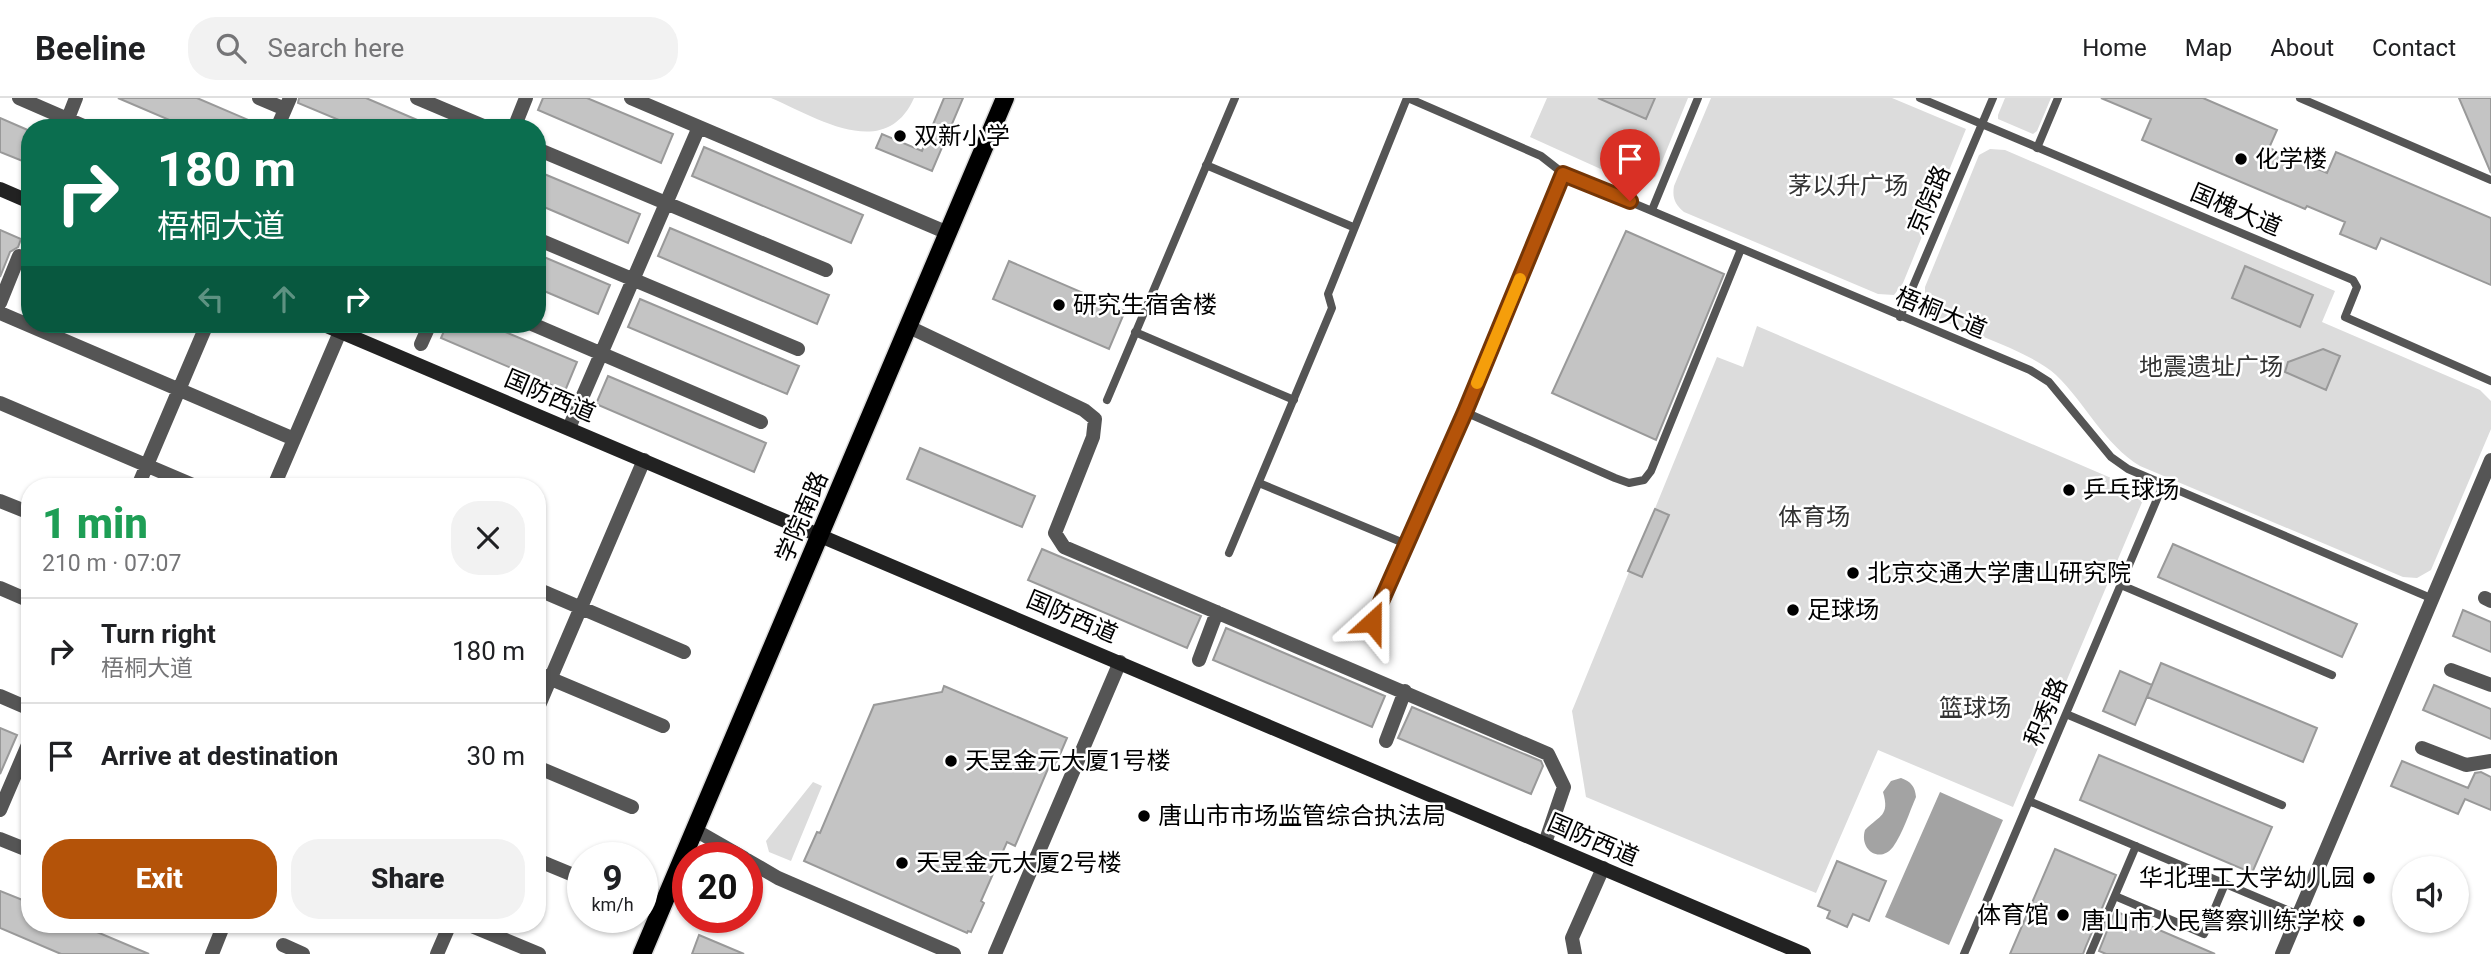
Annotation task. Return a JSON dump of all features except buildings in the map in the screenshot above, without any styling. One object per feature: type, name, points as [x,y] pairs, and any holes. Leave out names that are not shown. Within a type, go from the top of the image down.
[{"type":"main road","name":"学院南路","points":[[642,954],[1005,98]]},
{"type":"street","points":[[19,98],[58,119]]},
{"type":"street","points":[[68,119],[76,98]]},
{"type":"street","points":[[258,98],[287,104]]},
{"type":"street","points":[[418,98],[467,119]]},
{"type":"street","points":[[518,119],[526,98]]},
{"type":"street","points":[[631,98],[948,233]]},
{"type":"street","points":[[569,428],[699,127]]},
{"type":"street","points":[[546,153],[826,270]]},
{"type":"street","points":[[0,189],[21,198]]},
{"type":"street","points":[[546,243],[798,349]]},
{"type":"street","points":[[0,303],[19,256]]},
{"type":"street","points":[[0,313],[21,322]]},
{"type":"street","points":[[909,327],[1084,410],[1095,419],[1093,437],[1055,533],[1064,547],[1548,754],[1564,787],[1545,844]]},
{"type":"street","points":[[546,330],[761,422]]},
{"type":"street","points":[[47,333],[294,439]]},
{"type":"street","points":[[141,478],[203,333]]},
{"type":"street","points":[[277,478],[340,333]]},
{"type":"street","name":"国防西道","points":[[342,333],[1804,954]]},
{"type":"street","points":[[421,344],[426,333]]},
{"type":"street","points":[[0,403],[175,478]]},
{"type":"street","points":[[546,672],[581,608],[644,460]]},
{"type":"street","points":[[2282,954],[2491,460]]},
{"type":"street","points":[[0,500],[21,509]]},
{"type":"street","points":[[0,588],[21,597]]},
{"type":"street","points":[[546,593],[684,652]]},
{"type":"street","points":[[1199,660],[1217,612]]},
{"type":"street","points":[[995,954],[1120,662]]},
{"type":"street","points":[[2451,670],[2491,685]]},
{"type":"street","points":[[546,677],[663,726]]},
{"type":"street","points":[[1386,741],[1405,691]]},
{"type":"street","points":[[0,696],[21,705]]},
{"type":"street","points":[[2422,748],[2466,765],[2491,761]]},
{"type":"street","points":[[0,810],[21,761]]},
{"type":"street","points":[[546,771],[632,807]]},
{"type":"street","points":[[695,830],[716,842]]},
{"type":"street","points":[[0,839],[21,847]]},
{"type":"street","points":[[546,864],[567,872]]},
{"type":"street","points":[[1575,954],[1572,937],[1603,868]]},
{"type":"street","points":[[763,869],[954,954]]},
{"type":"street","points":[[212,954],[220,933]]},
{"type":"street","points":[[438,954],[446,933]]},
{"type":"street","points":[[489,933],[539,954]]},
{"type":"street","points":[[283,945],[303,954]]},
{"type":"lane","points":[[1107,400],[1235,98]]},
{"type":"lane","points":[[1229,552],[1332,309],[1328,294],[1407,98]]},
{"type":"lane","name":"梧桐大道","points":[[1407,98],[1541,156],[1563,174],[2030,370],[2049,382],[2111,457],[2128,469],[2432,599]]},
{"type":"lane","points":[[1652,210],[1698,98]]},
{"type":"lane","name":"国槐大道","points":[[1920,98],[2353,280],[2357,287],[2345,317],[2491,381]]},
{"type":"lane","name":"京院路","points":[[1900,317],[1993,98]]},
{"type":"lane","points":[[2037,148],[2058,98]]},
{"type":"lane","points":[[2300,98],[2491,180]]},
{"type":"lane","points":[[1206,165],[1353,227]]},
{"type":"lane","points":[[1372,622],[1465,412],[1563,174]]},
{"type":"lane","points":[[1465,412],[1615,478],[1629,483],[1644,480],[1651,471],[1741,249]]},
{"type":"lane","points":[[1135,332],[1294,400]]},
{"type":"lane","points":[[1259,483],[1406,544]]},
{"type":"lane","name":"积秀路","points":[[1964,954],[2163,485]]},
{"type":"lane","points":[[2120,585],[2332,675]]},
{"type":"lane","points":[[2066,714],[2282,805]]},
{"type":"lane","points":[[2029,801],[2299,915]]},
{"type":"lane","points":[[2090,954],[2136,846]]},
{"type":"lane","points":[[2115,896],[2204,934],[2225,884]]},
{"type":"green space","points":[[771,98],[914,98],[901,117],[886,128],[868,132],[848,130],[828,123]]},
{"type":"green space","points":[[1547,98],[1688,98],[1656,176],[1647,184],[1636,185],[1530,137]]},
{"type":"green space","name":"茅以升广场","points":[[1711,98],[1892,98],[1966,129],[1903,283],[1894,295],[1878,294],[1681,209],[1674,197],[1674,186]]},
{"type":"green space","points":[[2005,98],[2051,98],[2037,131],[2033,134],[1998,119]]},
{"type":"green space","name":"地震遗址广场","points":[[1990,149],[2005,150],[2335,291],[2322,322],[2480,390],[2491,401],[2491,429],[2431,570],[2417,578],[2403,577],[2140,466],[2116,447],[2067,386],[2045,367],[1999,343],[1935,318],[1925,303],[1925,287],[1979,155]]},
{"type":"green space","name":"体育场","points":[[1757,326],[2146,493],[2013,807],[1878,750],[1816,893],[1586,797],[1572,711],[1717,357],[1743,367]]},
{"type":"green space","points":[[813,782],[822,786],[791,861],[769,852],[766,841]]},
{"type":"shaded area","points":[[1901,778],[1912,785],[1916,797],[1893,847],[1888,852],[1877,854],[1868,849],[1865,843],[1865,830],[1884,811],[1883,792],[1891,781]]},
{"type":"shaded area","points":[[1940,792],[2003,820],[1949,945],[1885,917]]},
{"type":"slow traffic","points":[[1477,383],[1520,279]]},
{"type":"place","name":"双新小学","points":[[900,136]]},
{"type":"place","name":"化学楼","points":[[2241,159]]},
{"type":"place","name":"研究生宿舍楼","points":[[1059,305]]},
{"type":"place","name":"乒乓球场","points":[[2069,490]]},
{"type":"place","name":"北京交通大学唐山研究院","points":[[1853,573]]},
{"type":"place","name":"足球场","points":[[1793,610]]},
{"type":"place","name":"天昱金元大厦1号楼","points":[[951,761]]},
{"type":"place","name":"唐山市市场监管综合执法局","points":[[1144,816]]},
{"type":"place","name":"天昱金元大厦2号楼","points":[[902,863]]},
{"type":"place","name":"华北理工大学幼儿园","points":[[2369,878]]},
{"type":"place","name":"体育馆","points":[[2063,915]]},
{"type":"place","name":"唐山市人民警察训练学校","points":[[2359,921]]},
{"type":"route","points":[[1372,622],[1465,412],[1563,174],[1630,201]]},
{"type":"park label","name":"篮球场","points":[[1975,708]]}]
